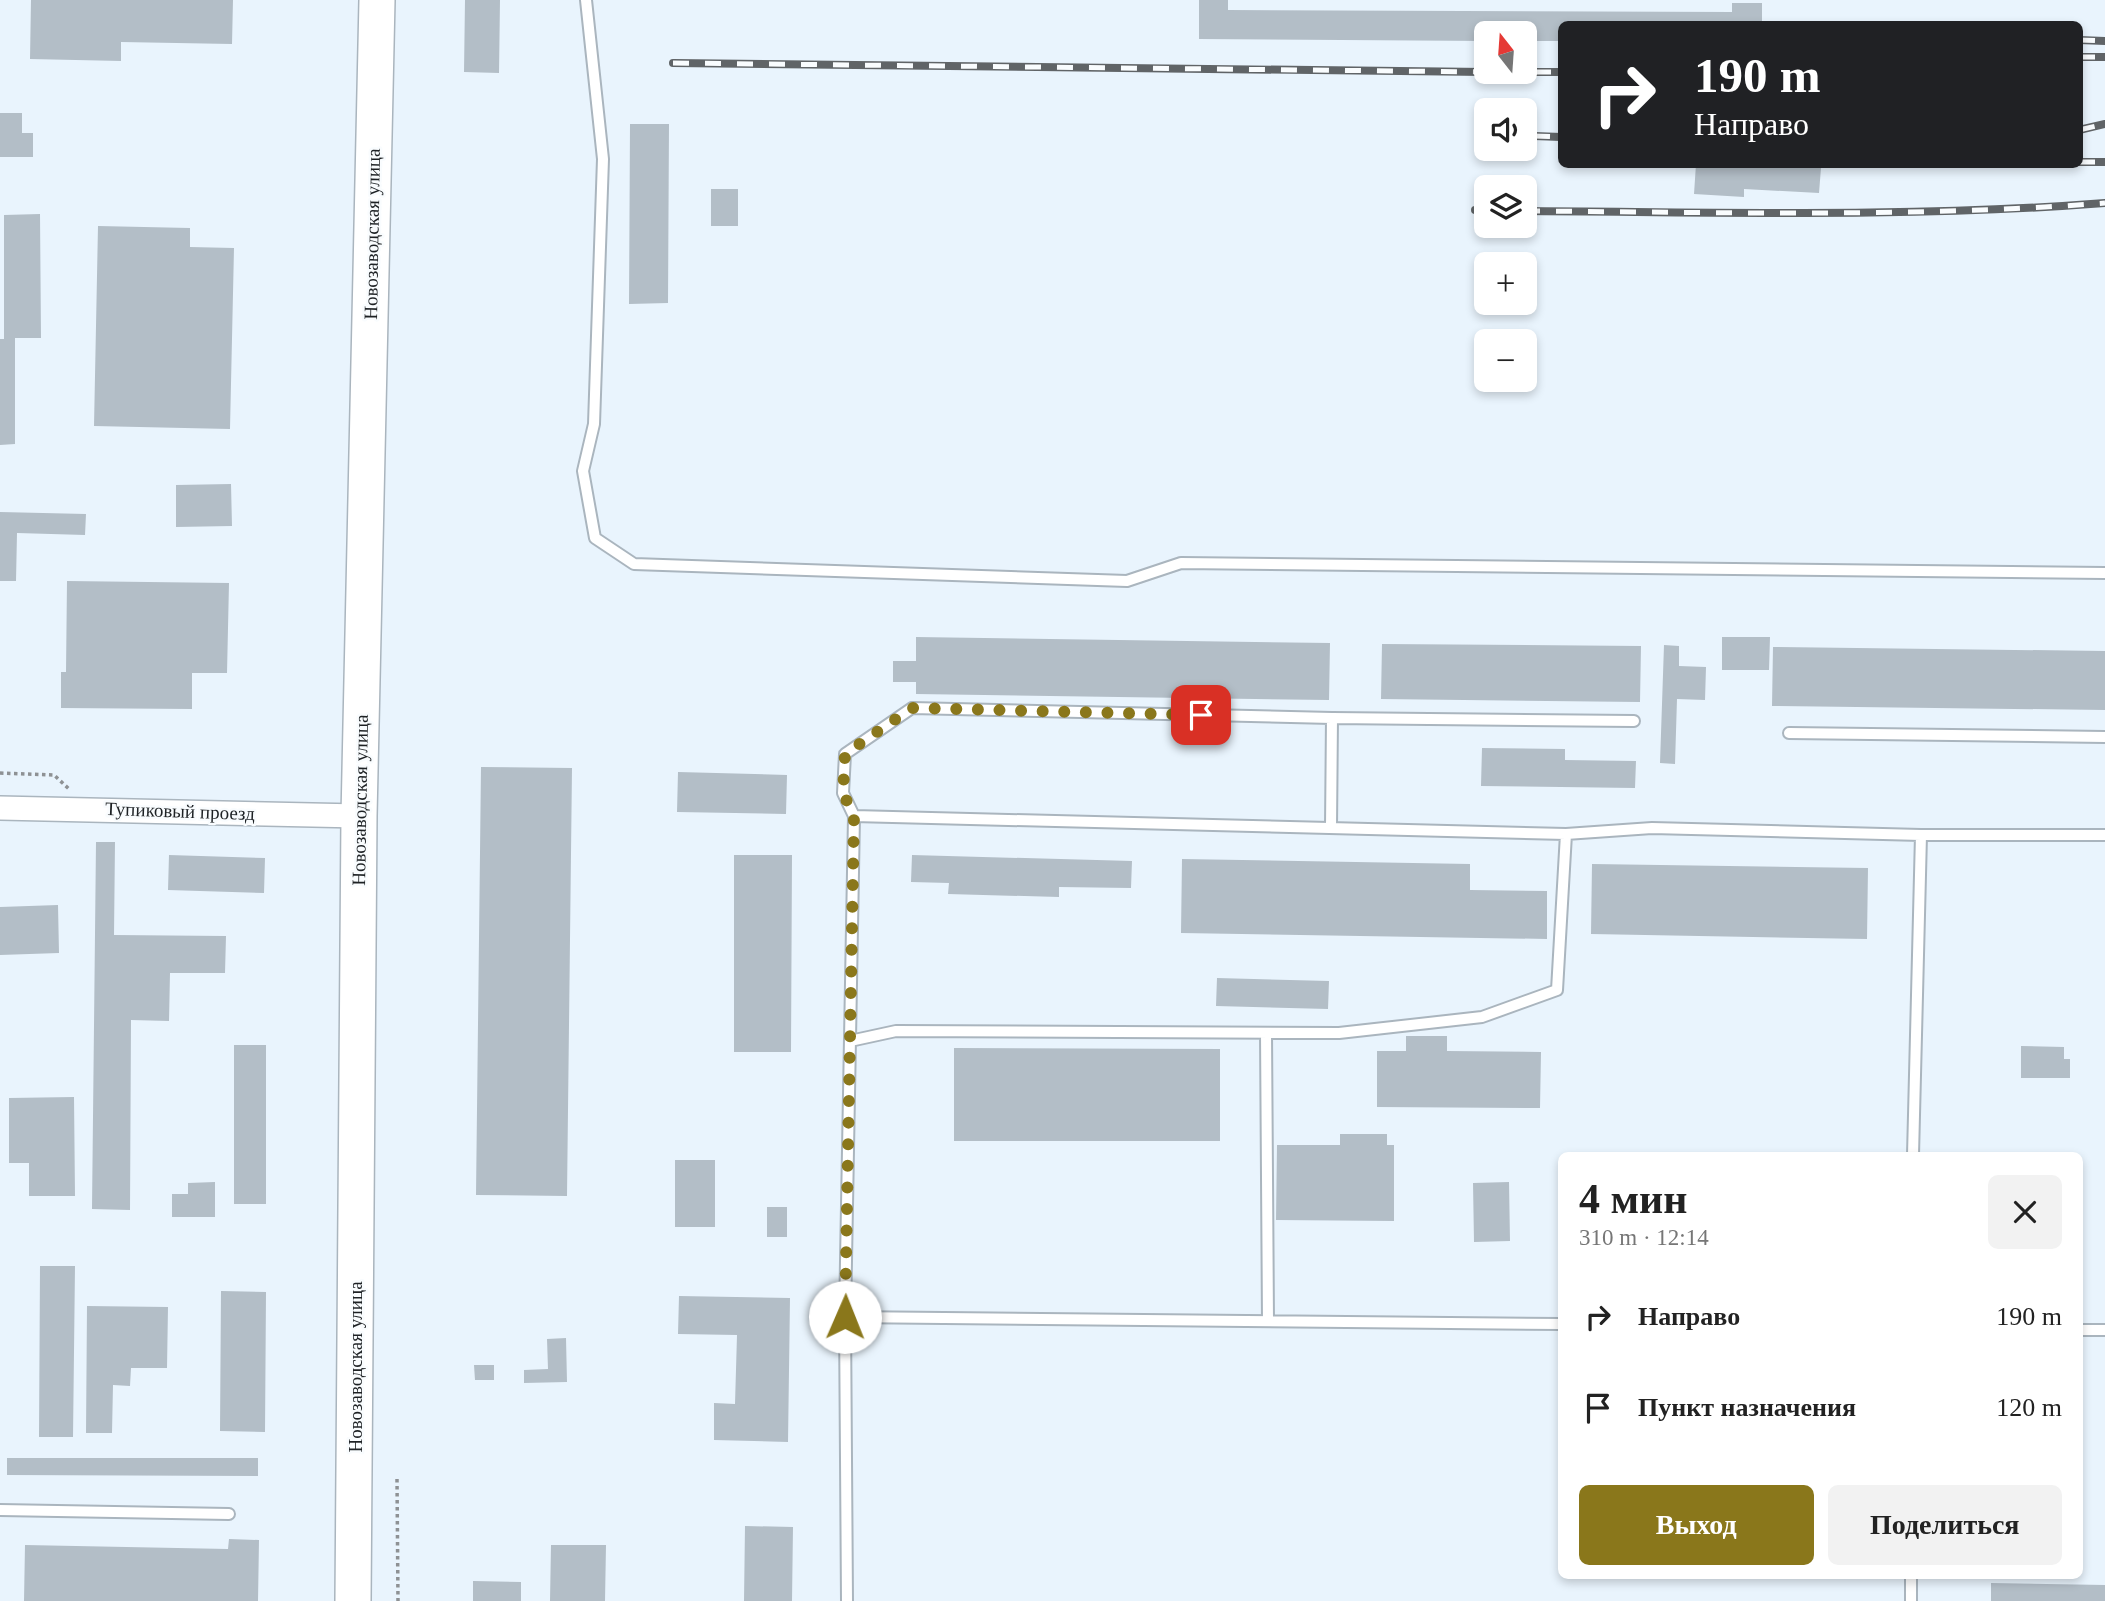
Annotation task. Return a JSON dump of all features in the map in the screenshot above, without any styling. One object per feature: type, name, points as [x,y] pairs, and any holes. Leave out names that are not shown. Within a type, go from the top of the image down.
[{"type":"main road","name":"Новозаводская улица","points":[[354,1601],[359,816],[377,0]]},
{"type":"street","name":"Тупиковый проезд","points":[[0,808],[359,816]]},
{"type":"lane","points":[[586,0],[603,159],[594,424],[583,471],[595,538],[634,564],[1127,581],[1181,563],[2105,573]]},
{"type":"lane","points":[[847,1601],[845,1317],[854,816],[843,793],[845,754],[912,708],[1332,718],[1634,721]]},
{"type":"lane","points":[[1331,828],[1332,718]]},
{"type":"lane","points":[[1789,733],[2105,737]]},
{"type":"lane","points":[[854,816],[1566,834],[1652,828],[1921,835],[2105,835]]},
{"type":"lane","points":[[850,1041],[896,1031],[1339,1033],[1482,1017],[1557,990],[1566,834]]},
{"type":"lane","points":[[1913,1152],[1921,835]]},
{"type":"lane","points":[[1266,1033],[1268,1321]]},
{"type":"lane","points":[[845,1317],[1558,1324]]},
{"type":"lane","points":[[2083,1330],[2105,1330]]},
{"type":"lane","points":[[0,1510],[229,1514]]},
{"type":"lane","points":[[1911,1579],[1911,1601]]},
{"type":"path","points":[[0,773],[54,775],[87,808]]},
{"type":"path","points":[[397,1479],[398,1601]]},
{"type":"shaded area","points":[[0,0],[372,0],[353,812],[0,803]]},
{"type":"shaded area","points":[[379,0],[2105,0],[2105,1601],[357,1601]]},
{"type":"shaded area","points":[[0,813],[354,819],[347,1601],[0,1601]]},
{"type":"building","points":[[31,0],[233,0],[232,44],[121,42],[121,61],[30,59]]},
{"type":"building","points":[[465,0],[500,0],[499,73],[464,72]]},
{"type":"building","points":[[1199,0],[1228,0],[1228,10],[1732,12],[1732,3],[1762,3],[1762,21],[1558,21],[1558,41],[1537,41],[1537,21],[1474,21],[1474,41],[1199,39]]},
{"type":"building","points":[[0,113],[22,113],[22,133],[33,133],[33,157],[0,157]]},
{"type":"building","points":[[630,124],[669,124],[668,303],[629,304]]},
{"type":"building","points":[[1696,168],[1821,168],[1819,193],[1744,189],[1744,197],[1694,194]]},
{"type":"building","points":[[711,189],[738,189],[738,226],[711,226]]},
{"type":"building","points":[[40,214],[41,338],[15,338],[15,444],[0,445],[0,339],[4,339],[4,215]]},
{"type":"building","points":[[98,226],[190,228],[190,247],[234,248],[230,429],[94,426]]},
{"type":"building","points":[[231,484],[232,526],[176,527],[176,485]]},
{"type":"building","points":[[0,512],[86,514],[85,535],[17,533],[16,581],[0,581]]},
{"type":"building","points":[[67,581],[229,583],[227,673],[192,673],[192,709],[61,708],[61,672],[66,672]]},
{"type":"building","points":[[916,637],[1330,643],[1329,700],[916,694],[916,682],[893,682],[893,661],[916,661]]},
{"type":"building","points":[[1722,637],[1770,637],[1769,670],[1722,670]]},
{"type":"building","points":[[1382,644],[1641,646],[1640,702],[1381,699]]},
{"type":"building","points":[[1664,645],[1679,646],[1679,666],[1706,667],[1705,700],[1677,699],[1675,764],[1660,763]]},
{"type":"building","points":[[1773,647],[2105,651],[2105,710],[1772,706]]},
{"type":"building","points":[[1482,748],[1565,749],[1565,760],[1636,761],[1635,788],[1481,786]]},
{"type":"building","points":[[481,767],[572,768],[567,1196],[476,1195]]},
{"type":"building","points":[[678,772],[787,775],[786,814],[677,812]]},
{"type":"building","points":[[96,842],[115,842],[114,935],[226,936],[225,973],[170,973],[169,1021],[131,1020],[130,1210],[92,1209]]},
{"type":"building","points":[[169,855],[265,858],[264,893],[168,890]]},
{"type":"building","points":[[734,855],[792,855],[791,1052],[734,1052]]},
{"type":"building","points":[[912,855],[1132,861],[1131,888],[1059,887],[1059,897],[948,894],[949,883],[911,882]]},
{"type":"building","points":[[1182,859],[1470,864],[1470,890],[1547,891],[1547,939],[1181,933]]},
{"type":"building","points":[[1592,864],[1868,868],[1867,939],[1591,934]]},
{"type":"building","points":[[58,905],[59,953],[0,955],[0,907]]},
{"type":"building","points":[[1217,978],[1329,981],[1328,1009],[1216,1006]]},
{"type":"building","points":[[1406,1036],[1447,1036],[1447,1051],[1541,1052],[1540,1108],[1377,1107],[1377,1051],[1406,1051]]},
{"type":"building","points":[[234,1045],[266,1045],[266,1204],[234,1204]]},
{"type":"building","points":[[2021,1046],[2064,1047],[2064,1059],[2070,1059],[2070,1078],[2021,1078]]},
{"type":"building","points":[[954,1048],[1220,1049],[1220,1141],[954,1141]]},
{"type":"building","points":[[74,1097],[75,1196],[29,1196],[29,1163],[9,1163],[9,1098]]},
{"type":"building","points":[[1340,1134],[1387,1134],[1387,1145],[1394,1145],[1394,1221],[1276,1220],[1277,1145],[1340,1145]]},
{"type":"building","points":[[675,1160],[715,1160],[715,1227],[675,1227]]},
{"type":"building","points":[[215,1182],[215,1217],[172,1217],[172,1194],[188,1194],[188,1183]]},
{"type":"building","points":[[1509,1182],[1510,1241],[1474,1242],[1473,1183]]},
{"type":"building","points":[[767,1207],[787,1207],[787,1237],[767,1237]]},
{"type":"building","points":[[40,1266],[75,1266],[73,1437],[39,1437]]},
{"type":"building","points":[[221,1291],[266,1292],[265,1432],[220,1431]]},
{"type":"building","points":[[679,1296],[790,1298],[788,1442],[714,1440],[714,1403],[735,1404],[737,1335],[678,1334]]},
{"type":"building","points":[[87,1306],[168,1307],[167,1368],[131,1368],[130,1386],[113,1385],[112,1433],[86,1433]]},
{"type":"building","points":[[566,1338],[567,1382],[524,1383],[524,1370],[548,1369],[547,1339]]},
{"type":"building","points":[[474,1365],[494,1365],[494,1380],[475,1380]]},
{"type":"building","points":[[7,1458],[258,1458],[258,1476],[7,1475]]},
{"type":"building","points":[[745,1526],[793,1527],[792,1601],[744,1601]]},
{"type":"building","points":[[229,1539],[259,1540],[258,1601],[24,1601],[25,1545],[228,1549]]},
{"type":"building","points":[[551,1545],[606,1545],[605,1601],[550,1601]]},
{"type":"building","points":[[473,1581],[521,1582],[521,1601],[473,1601]]},
{"type":"building","points":[[1991,1583],[2105,1585],[2105,1601],[1991,1601]]},
{"type":"railway","points":[[2083,40],[2105,41]]},
{"type":"railway","points":[[2083,57],[2105,57]]},
{"type":"railway","points":[[673,63],[1474,72]]},
{"type":"railway","points":[[1537,72],[1558,72]]},
{"type":"railway","points":[[2083,129],[2105,124]]},
{"type":"railway","points":[[1537,136],[1558,137]]},
{"type":"railway","points":[[2083,162],[2105,162]]},
{"type":"railway","points":[[1537,211],[1960,211],[2105,203]]},
{"type":"route","points":[[845,1317],[854,816],[843,793],[845,754],[912,708],[1201,715]]}]
